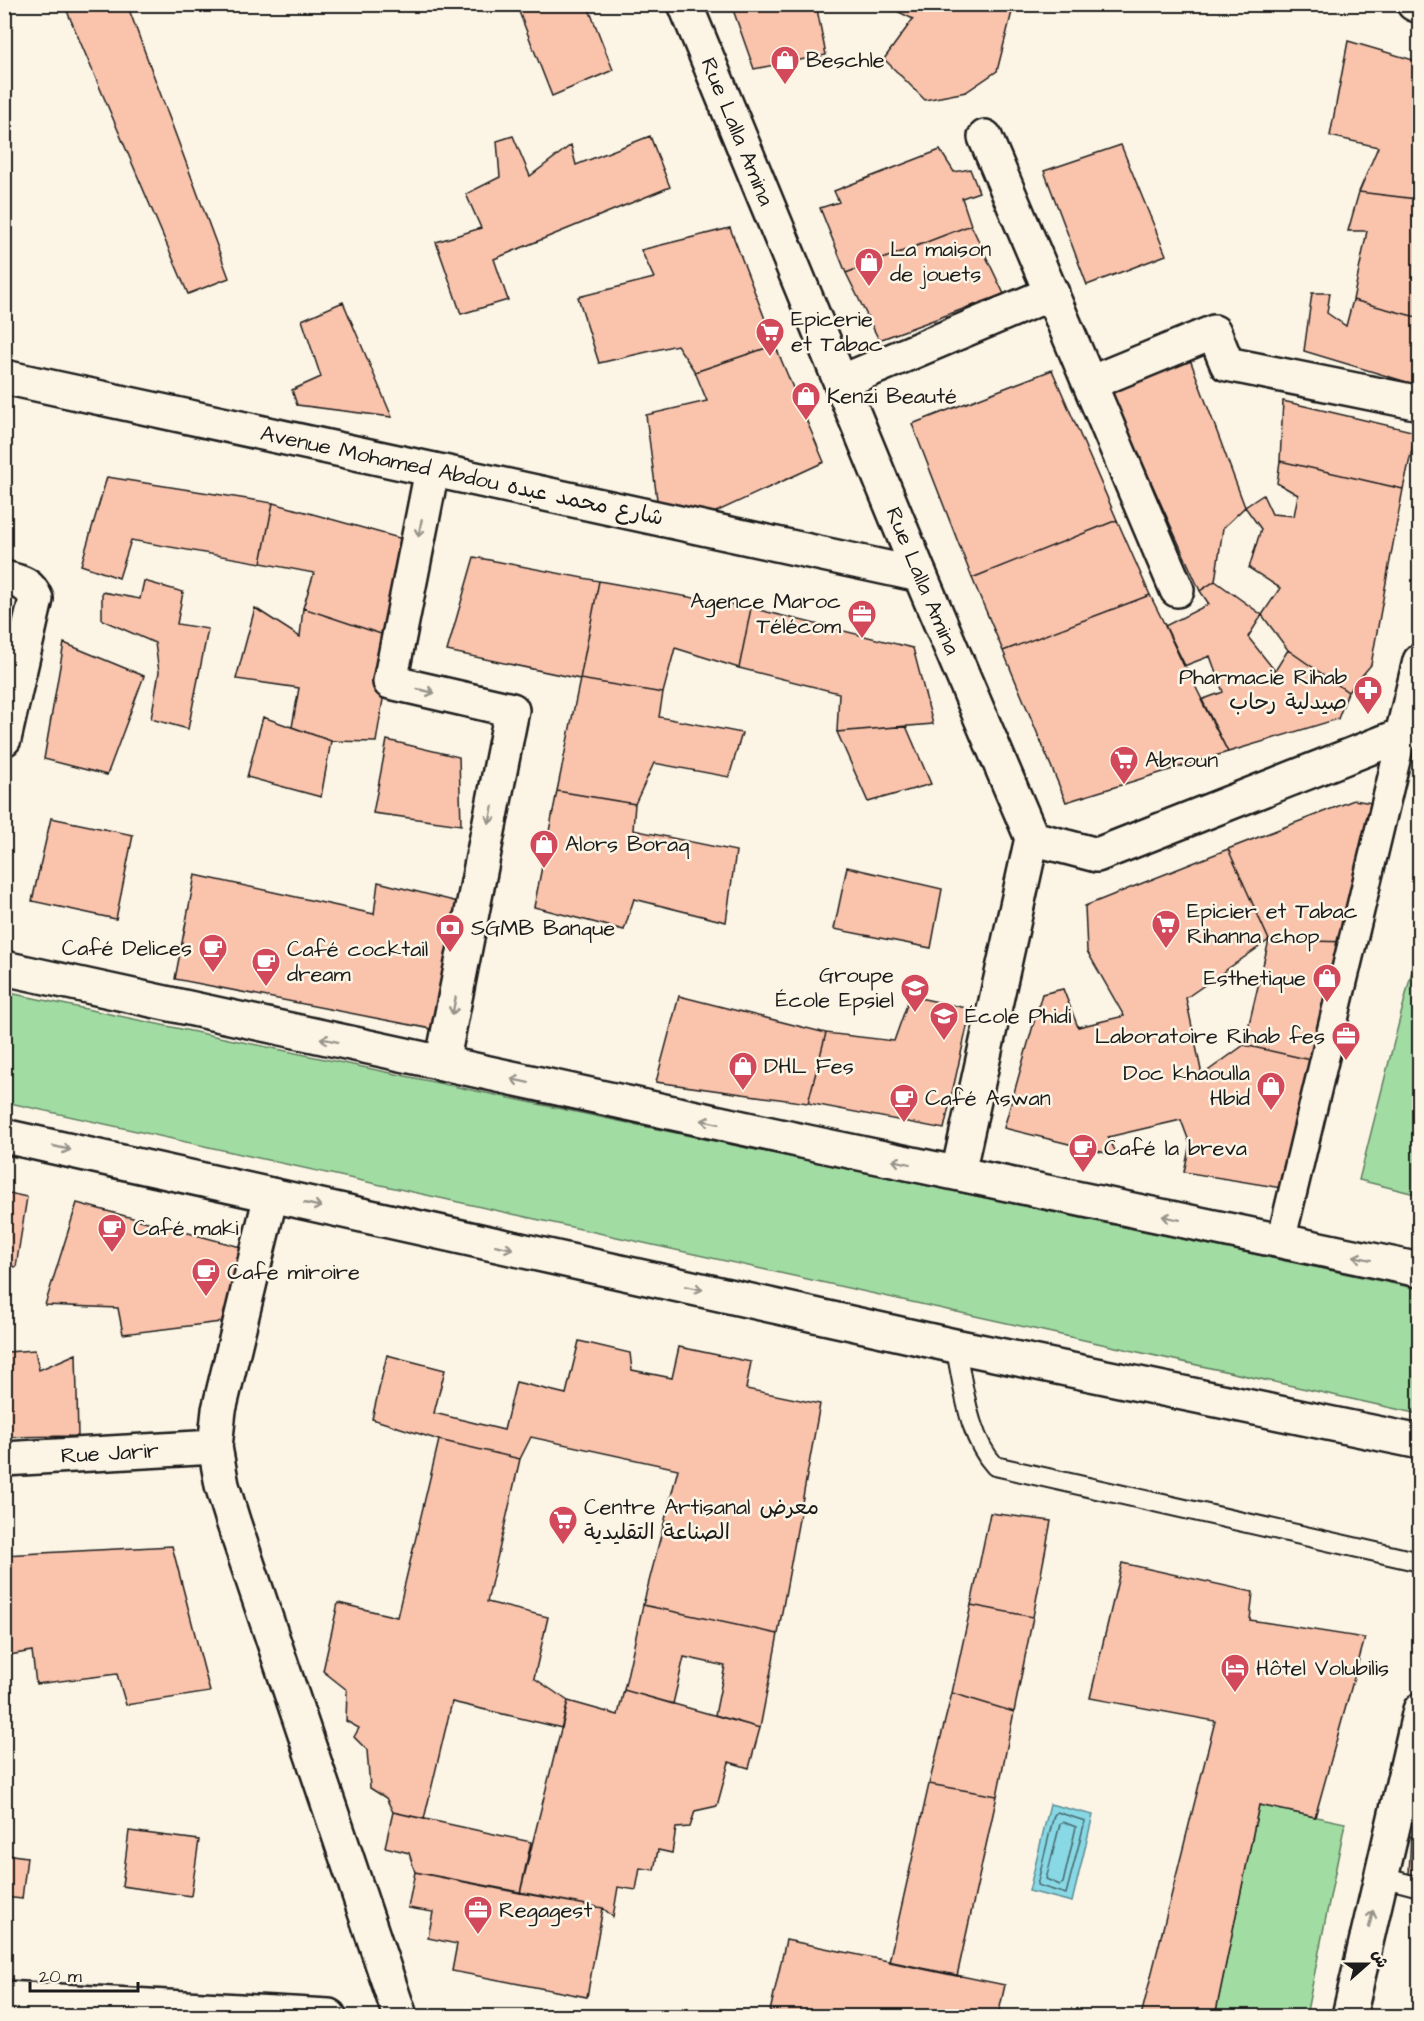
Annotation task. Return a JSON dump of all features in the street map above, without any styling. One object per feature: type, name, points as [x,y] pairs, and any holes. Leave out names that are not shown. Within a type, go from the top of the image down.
[{"type":"street","name":"Rue Lalla Amina","points":[[685,4],[920,575],[1032,838]]},
{"type":"street","points":[[1414,4],[1419,6]]},
{"type":"street","points":[[985,137],[1177,590]]},
{"type":"street","points":[[841,382],[1052,293]]},
{"type":"street","points":[[1090,383],[1214,332],[1227,364],[1419,403]]},
{"type":"street","name":"Avenue Mohamed Abdou شارع محمد عبده","points":[[4,377],[920,575]]},
{"type":"street","points":[[432,470],[390,682],[512,710],[442,1064]]},
{"type":"street","points":[[4,578],[24,583],[32,589],[36,599],[4,739]]},
{"type":"street","points":[[1281,1241],[1419,661]]},
{"type":"street","points":[[958,1173],[1032,838],[1098,855],[1402,735]]},
{"type":"street","points":[[4,968],[442,1064],[1419,1270]]},
{"type":"street","points":[[4,1136],[955,1346],[1419,1442]]},
{"type":"street","points":[[271,1195],[219,1410],[215,1447],[222,1485],[233,1521],[400,2016]]},
{"type":"street","name":"Rue Jarir","points":[[4,1459],[215,1447]]},
{"type":"street","points":[[1349,2016],[1419,1710]]},
{"type":"street","points":[[4,1998],[329,2016]]},
{"type":"lane","points":[[955,1346],[976,1438],[984,1454],[995,1466],[1419,1562]]},
{"type":"lane","points":[[1381,1877],[1419,1887]]},
{"type":"green space","points":[[1419,943],[1419,1195],[1359,1180]]},
{"type":"green space","points":[[5,992],[1419,1289],[1419,1414],[5,1102]]},
{"type":"green space","points":[[1259,1805],[1345,1823],[1306,2016],[1215,2016]]},
{"type":"water","points":[[1050,1804],[1093,1815],[1072,1902],[1029,1891]]},
{"type":"building","points":[[64,4],[127,4],[229,278],[188,294]]},
{"type":"building","points":[[480,4],[508,4],[482,12]]},
{"type":"building","points":[[516,4],[587,4],[613,70],[552,96]]},
{"type":"building","points":[[731,4],[816,4],[826,55],[754,69]]},
{"type":"building","points":[[883,4],[1014,4],[997,71],[966,92],[925,100],[884,59],[913,19]]},
{"type":"building","points":[[1348,41],[1420,62],[1420,215],[1413,212],[1416,199],[1359,192],[1378,147],[1330,136]]},
{"type":"building","points":[[513,136],[530,176],[571,145],[576,165],[650,136],[670,187],[494,259],[508,300],[461,314],[436,242],[481,228],[466,194],[500,177],[497,141]]},
{"type":"building","points":[[1121,145],[1166,255],[1087,285],[1044,171]]},
{"type":"building","points":[[940,150],[954,172],[970,169],[979,192],[962,198],[971,225],[846,273],[820,208],[839,202],[834,191]]},
{"type":"building","points":[[1359,192],[1416,199],[1413,212],[1420,215],[1420,318],[1353,300],[1367,231],[1348,231]]},
{"type":"building","points":[[971,225],[1004,294],[879,340],[846,273]]},
{"type":"building","points":[[730,228],[775,345],[695,372],[677,345],[599,363],[578,297],[654,278],[641,250]]},
{"type":"building","points":[[1312,293],[1330,293],[1327,313],[1346,326],[1353,300],[1420,318],[1420,386],[1304,351]]},
{"type":"building","points":[[343,302],[392,417],[297,405],[292,390],[321,377],[302,320]]},
{"type":"building","points":[[775,345],[824,462],[692,523],[659,515],[646,415],[707,401],[695,372]]},
{"type":"building","points":[[1188,354],[1245,507],[1223,528],[1215,581],[1200,591],[1111,393]]},
{"type":"building","points":[[1052,370],[1117,520],[972,578],[912,424]]},
{"type":"building","points":[[1283,401],[1416,432],[1403,489],[1280,461]]},
{"type":"building","points":[[1280,461],[1403,489],[1371,665],[1348,692],[1288,650],[1262,615],[1280,588],[1249,568],[1261,529],[1245,507],[1263,495],[1272,514],[1294,516],[1298,495],[1277,483]]},
{"type":"building","points":[[107,477],[273,503],[261,563],[131,540],[119,578],[81,565]]},
{"type":"building","points":[[273,503],[410,541],[393,638],[303,608],[314,573],[261,563]]},
{"type":"building","points":[[1117,520],[1150,595],[1003,651],[972,578]]},
{"type":"building","points":[[474,557],[599,581],[580,679],[447,651]]},
{"type":"building","points":[[144,581],[183,592],[177,624],[208,629],[188,729],[151,719],[159,672],[155,643],[102,620],[102,592],[140,599]]},
{"type":"building","points":[[599,581],[751,608],[739,668],[675,648],[663,693],[580,679]]},
{"type":"building","points":[[1215,581],[1262,615],[1248,637],[1275,671],[1288,650],[1348,692],[1338,719],[1228,752],[1201,700],[1223,692],[1210,656],[1184,666],[1165,626],[1209,604],[1200,591]]},
{"type":"building","points":[[1150,595],[1228,752],[1066,802],[1003,651]]},
{"type":"building","points":[[255,608],[300,637],[303,608],[393,638],[376,742],[331,741],[292,727],[299,688],[236,679]]},
{"type":"building","points":[[751,608],[913,648],[933,724],[837,732],[839,693],[739,668]]},
{"type":"building","points":[[64,643],[144,676],[107,775],[44,759]]},
{"type":"building","points":[[580,679],[663,693],[659,717],[742,733],[729,777],[654,763],[635,804],[557,791]]},
{"type":"building","points":[[263,717],[331,741],[321,797],[247,777]]},
{"type":"building","points":[[906,726],[931,784],[868,802],[837,732]]},
{"type":"building","points":[[387,740],[459,757],[461,825],[373,813]]},
{"type":"building","points":[[557,791],[635,804],[633,830],[736,851],[726,922],[634,899],[624,930],[534,907]]},
{"type":"building","points":[[1354,800],[1384,805],[1350,942],[1269,940],[1228,849]]},
{"type":"building","points":[[51,818],[133,835],[116,919],[32,901]]},
{"type":"building","points":[[1228,849],[1269,940],[1186,998],[1202,1075],[1244,1045],[1320,1062],[1288,1189],[1184,1172],[1190,1144],[1181,1120],[1108,1137],[1118,1156],[1004,1128],[1042,994],[1063,989],[1078,1027],[1124,1016],[1087,951],[1085,906]]},
{"type":"building","points":[[847,867],[942,889],[931,948],[834,929]]},
{"type":"building","points":[[195,875],[374,914],[378,882],[466,904],[442,1031],[175,979]]},
{"type":"building","points":[[1269,940],[1350,942],[1320,1062],[1244,1045]]},
{"type":"building","points":[[679,996],[826,1033],[808,1103],[656,1082]]},
{"type":"building","points":[[910,996],[971,1009],[944,1129],[808,1103],[826,1033],[894,1041]]},
{"type":"building","points":[[4,1192],[27,1197],[16,1267],[4,1265]]},
{"type":"building","points":[[77,1203],[248,1249],[229,1321],[123,1334],[118,1308],[45,1305]]},
{"type":"building","points":[[579,1341],[630,1353],[632,1370],[672,1378],[679,1347],[751,1362],[746,1389],[820,1404],[778,1634],[643,1605],[678,1469],[531,1437],[520,1459],[439,1440],[372,1419],[387,1355],[445,1370],[434,1413],[504,1430],[516,1382],[566,1394]]},
{"type":"building","points":[[35,1350],[39,1370],[76,1354],[78,1436],[4,1437],[4,1388],[8,1389],[7,1352]]},
{"type":"building","points":[[439,1440],[520,1459],[487,1602],[548,1617],[534,1678],[568,1701],[562,1728],[452,1702],[424,1819],[393,1812],[386,1798],[370,1788],[367,1750],[354,1737],[359,1728],[346,1721],[347,1690],[323,1671],[338,1603],[397,1617]]},
{"type":"building","points":[[990,1513],[1051,1521],[1033,1617],[971,1605]]},
{"type":"building","points":[[172,1546],[210,1692],[126,1705],[117,1674],[36,1684],[32,1651],[4,1656],[4,1555]]},
{"type":"building","points":[[1122,1563],[1253,1592],[1250,1620],[1365,1638],[1315,1817],[1259,1805],[1215,2016],[1141,2016],[1215,1721],[1090,1698]]},
{"type":"building","points":[[643,1605],[778,1634],[760,1728],[715,1715],[725,1666],[684,1657],[673,1704],[624,1690]]},
{"type":"building","points":[[971,1605],[1033,1617],[1014,1712],[952,1693]]},
{"type":"building","points":[[624,1690],[760,1728],[749,1768],[729,1762],[717,1806],[695,1811],[690,1827],[676,1828],[672,1853],[658,1850],[654,1870],[640,1868],[636,1890],[618,1887],[613,1917],[603,1908],[520,1893],[568,1701],[618,1715]]},
{"type":"building","points":[[952,1693],[1014,1712],[997,1796],[929,1784]]},
{"type":"building","points":[[929,1784],[997,1796],[957,1976],[889,1962]]},
{"type":"building","points":[[393,1812],[531,1842],[520,1893],[415,1872],[409,1853],[385,1847]]},
{"type":"building","points":[[129,1831],[199,1840],[191,1896],[122,1886]]},
{"type":"building","points":[[1411,1836],[1420,1836],[1420,1876],[1409,1874]]},
{"type":"building","points":[[4,1854],[27,1857],[22,1899],[4,1897]]},
{"type":"building","points":[[415,1872],[603,1908],[587,1997],[452,1971],[457,1944],[428,1938],[433,1912],[408,1908]]},
{"type":"building","points":[[786,1940],[1005,1985],[998,2016],[769,2016]]},
{"type":"place","name":"Beschle","points":[[785,86]]},
{"type":"place","name":"La maison de jouets","points":[[869,288]]},
{"type":"place","name":"Epicerie et Tabac","points":[[770,358]]},
{"type":"place","name":"Kenzi Beauté","points":[[806,422]]},
{"type":"place","name":"Agence Maroc Télécom","points":[[862,640]]},
{"type":"place","name":"Pharmacie Rihab صيدلية رحاب","points":[[1368,716]]},
{"type":"place","name":"Abroun","points":[[1124,786]]},
{"type":"place","name":"Alors Boraq","points":[[544,870]]},
{"type":"place","name":"Epicier et Tabac Rihanna chop","points":[[1166,950]]},
{"type":"place","name":"SGMB Banque","points":[[450,954]]},
{"type":"place","name":"Café Delices","points":[[213,974]]},
{"type":"place","name":"Café cocktail dream","points":[[266,988]]},
{"type":"place","name":"Esthetique","points":[[1327,1004]]},
{"type":"place","name":"Groupe École Epsiel","points":[[915,1014]]},
{"type":"place","name":"École Phidi","points":[[944,1042]]},
{"type":"place","name":"Laboratoire Rihab fes","points":[[1346,1062]]},
{"type":"place","name":"DHL Fes","points":[[743,1092]]},
{"type":"place","name":"Doc khaoulla Hbid","points":[[1271,1112]]},
{"type":"place","name":"Café Aswan","points":[[904,1124]]},
{"type":"place","name":"Café la breva","points":[[1083,1174]]},
{"type":"place","name":"Café maki","points":[[112,1254]]},
{"type":"place","name":"Cafe miroire","points":[[206,1298]]},
{"type":"place","name":"Centre Artisanal معرض الصناعة التقليدية","points":[[563,1546]]},
{"type":"place","name":"Hôtel Volubilis","points":[[1235,1694]]},
{"type":"place","name":"Regagest","points":[[478,1936]]}]
